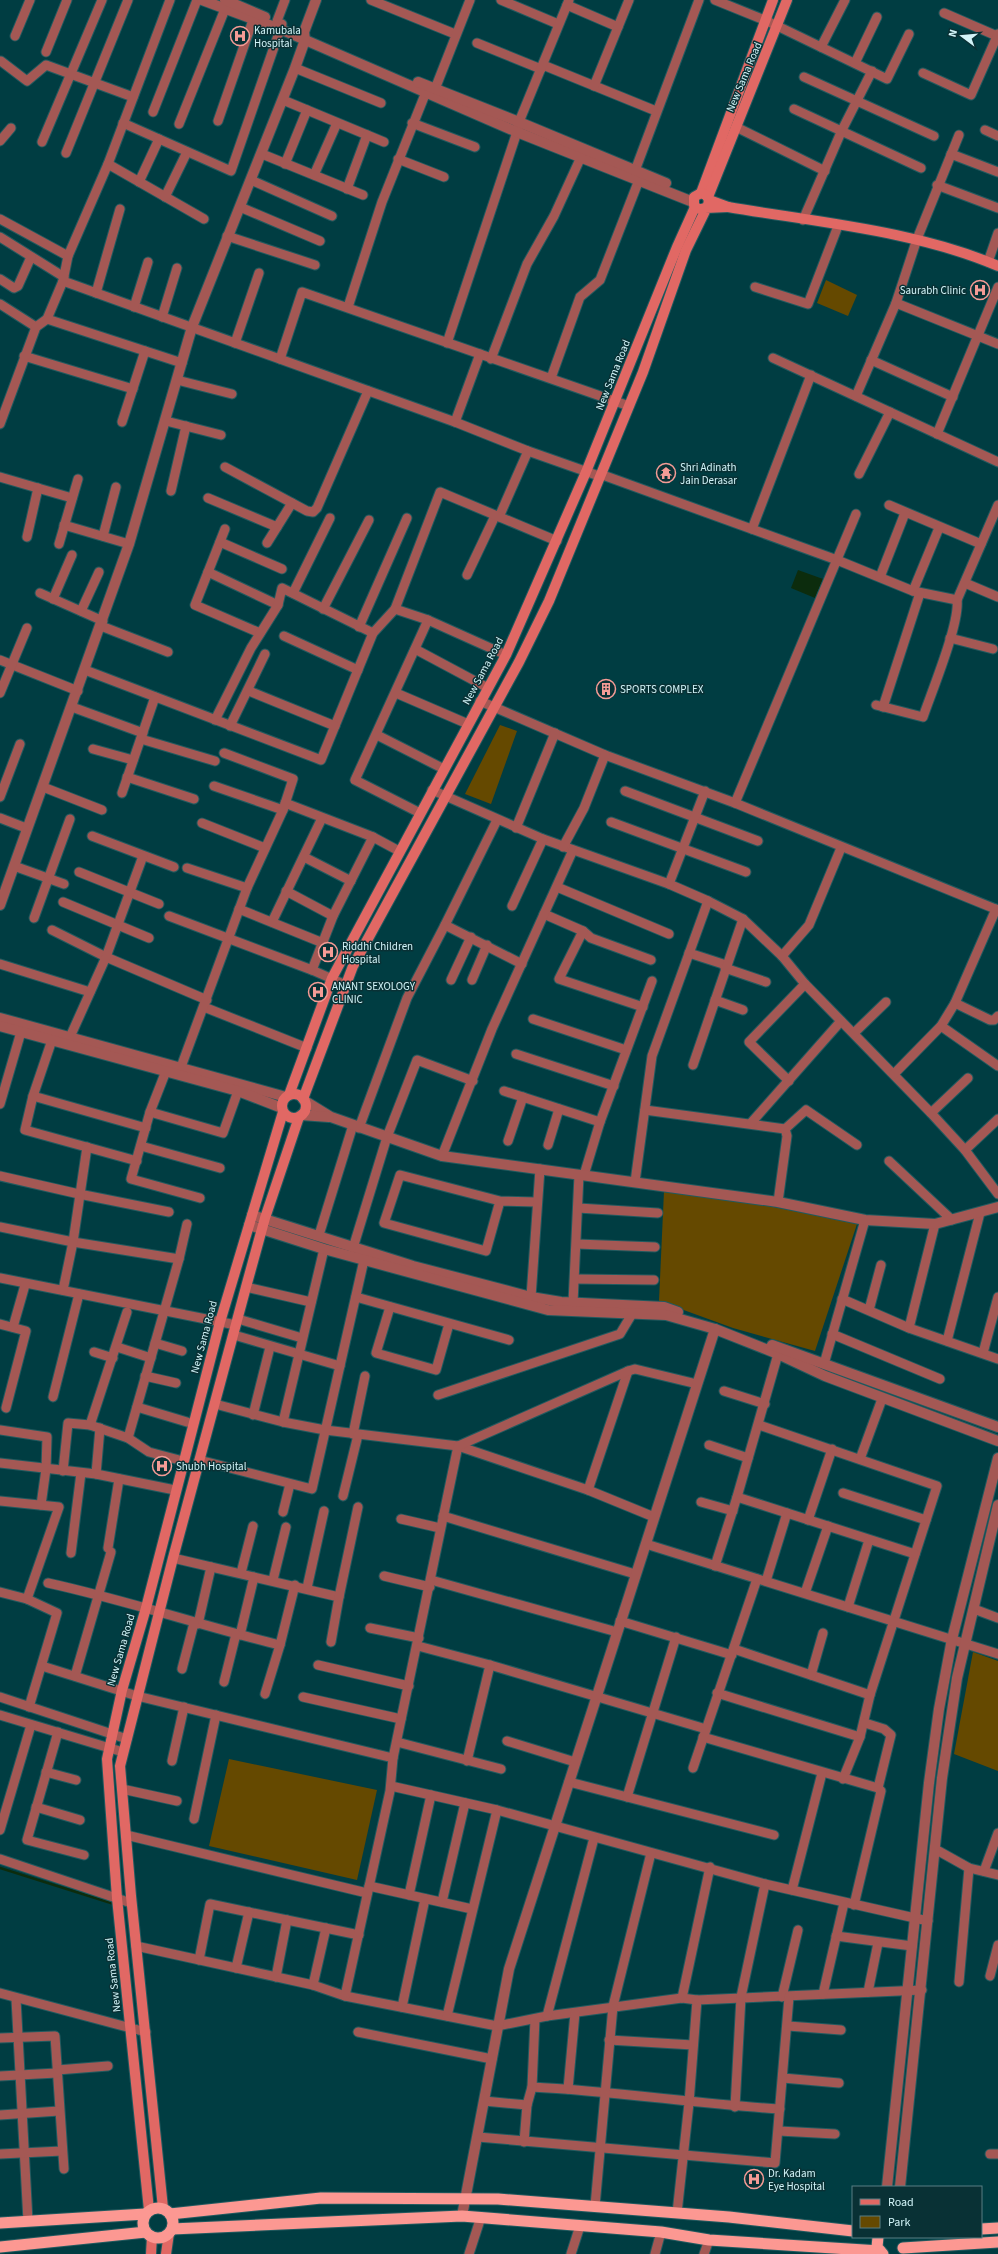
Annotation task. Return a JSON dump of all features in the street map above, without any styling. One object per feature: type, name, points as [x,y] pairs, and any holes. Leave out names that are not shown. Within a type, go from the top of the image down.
[{"type":"highway","points":[[0,2223],[147,2212],[158,2207],[166,2211],[321,2198],[464,2199],[595,2206],[852,2231]]},
{"type":"highway","points":[[0,2247],[149,2234],[160,2238],[170,2231],[173,2224],[166,2211]]},
{"type":"highway","points":[[147,2212],[143,2223],[149,2234]]},
{"type":"highway","points":[[170,2231],[462,2216],[661,2232],[709,2240],[784,2249],[881,2252],[877,2243],[878,2238]]},
{"type":"highway","points":[[982,2229],[998,2228]]},
{"type":"highway","points":[[903,2238],[901,2251],[998,2242]]},
{"type":"main road","name":"New Sama Road","points":[[717,160],[767,21],[773,0]]},
{"type":"main road","name":"New Sama Road","points":[[717,160],[736,127],[778,26],[786,0]]},
{"type":"main road","points":[[166,2211],[131,1903],[120,1766],[199,1460],[266,1218],[300,1116],[305,1108],[304,1100],[353,966],[446,797],[549,601],[629,406],[681,248],[717,160]]},
{"type":"main road","points":[[701,200],[728,207],[917,240],[948,247],[998,266]]},
{"type":"main road","name":"New Sama Road","points":[[287,1096],[307,1048],[332,978],[399,851],[506,655],[557,541],[681,248]]},
{"type":"main road","points":[[300,1116],[290,1117],[283,1110],[287,1096],[298,1095],[304,1100]]},
{"type":"main road","name":"New Sama Road","points":[[147,2212],[106,1766],[122,1690],[146,1608],[175,1490],[220,1322],[283,1110]]},
{"type":"main road","points":[[166,2254],[170,2231]]},
{"type":"main road","points":[[149,2234],[151,2254]]},
{"type":"street","points":[[16,36],[30,0]]},
{"type":"street","points":[[46,52],[67,0]]},
{"type":"street","points":[[42,142],[102,0]]},
{"type":"street","points":[[66,153],[128,0]]},
{"type":"street","points":[[0,422],[36,327],[47,319],[64,279],[68,256],[108,164],[170,0]]},
{"type":"street","points":[[153,112],[197,0]]},
{"type":"street","points":[[202,0],[225,4],[279,25],[429,90],[517,132],[581,157],[701,200]]},
{"type":"street","points":[[123,123],[231,171],[279,25],[285,0]]},
{"type":"street","points":[[0,905],[26,828],[43,788],[78,691],[129,544],[166,421],[192,327],[227,236],[283,100],[295,68],[316,0]]},
{"type":"street","points":[[371,0],[382,2],[456,34]]},
{"type":"street","points":[[348,307],[382,202],[412,123],[456,34],[469,0]]},
{"type":"street","points":[[501,0],[558,24]]},
{"type":"street","points":[[594,86],[629,0]]},
{"type":"street","points":[[551,378],[580,297],[600,280],[636,176],[656,111],[699,0]]},
{"type":"street","points":[[715,0],[778,26],[887,79],[909,34]]},
{"type":"street","points":[[822,47],[845,0]]},
{"type":"street","points":[[446,343],[517,132],[519,122],[558,24],[568,3],[618,27]]},
{"type":"street","points":[[225,4],[253,20],[279,25]]},
{"type":"street","points":[[179,124],[225,4]]},
{"type":"street","points":[[923,73],[971,95],[997,35],[944,13]]},
{"type":"street","points":[[855,63],[877,17]]},
{"type":"street","points":[[218,121],[253,20]]},
{"type":"street","points":[[477,43],[594,86],[656,111]]},
{"type":"street","points":[[1,61],[27,82],[46,65],[133,97]]},
{"type":"street","points":[[295,68],[381,103]]},
{"type":"street","points":[[803,220],[842,130],[872,71]]},
{"type":"street","points":[[804,77],[934,136]]},
{"type":"street","points":[[429,90],[519,122],[636,176]]},
{"type":"street","points":[[283,100],[384,142]]},
{"type":"street","points":[[794,108],[921,168]]},
{"type":"street","points":[[285,164],[307,110]]},
{"type":"street","points":[[314,175],[337,123]]},
{"type":"street","points":[[412,123],[475,147]]},
{"type":"street","points":[[736,127],[825,171]]},
{"type":"street","points":[[0,141],[10,128]]},
{"type":"street","points":[[985,130],[998,136]]},
{"type":"street","points":[[346,189],[367,135]]},
{"type":"street","points":[[856,396],[896,302],[917,240],[959,135]]},
{"type":"street","points":[[139,182],[158,139]]},
{"type":"street","points":[[165,197],[187,152]]},
{"type":"street","points":[[262,154],[363,195]]},
{"type":"street","points":[[951,154],[998,172]]},
{"type":"street","points":[[491,359],[527,264],[554,216],[581,157]]},
{"type":"street","points":[[398,159],[444,177]]},
{"type":"street","points":[[108,164],[204,219]]},
{"type":"street","points":[[251,180],[332,216]]},
{"type":"street","points":[[938,185],[998,208]]},
{"type":"street","points":[[240,207],[320,241]]},
{"type":"street","points":[[96,293],[120,209]]},
{"type":"street","points":[[0,219],[68,256]]},
{"type":"street","points":[[755,287],[808,304],[838,226]]},
{"type":"street","points":[[988,262],[998,233]]},
{"type":"street","points":[[227,236],[316,265]]},
{"type":"street","points":[[0,237],[64,279],[96,293],[368,390],[586,472],[600,475],[752,529],[837,560],[917,592],[958,600]]},
{"type":"street","points":[[0,279],[14,288],[18,286],[31,257]]},
{"type":"street","points":[[134,307],[148,262]]},
{"type":"street","points":[[162,317],[177,268]]},
{"type":"street","points":[[235,343],[259,273]]},
{"type":"street","points":[[937,434],[998,287]]},
{"type":"street","points":[[280,359],[302,292],[629,406]]},
{"type":"street","points":[[896,302],[998,344]]},
{"type":"street","points":[[0,304],[36,327]]},
{"type":"street","points":[[47,319],[182,363]]},
{"type":"street","points":[[122,422],[145,351]]},
{"type":"street","points":[[455,422],[480,354]]},
{"type":"street","points":[[24,356],[133,389]]},
{"type":"street","points":[[773,358],[998,462]]},
{"type":"street","points":[[871,360],[953,397]]},
{"type":"street","points":[[752,529],[811,375]]},
{"type":"street","points":[[177,380],[232,394]]},
{"type":"street","points":[[225,467],[307,511],[313,512],[317,508],[368,390]]},
{"type":"street","points":[[859,474],[890,412]]},
{"type":"street","points":[[166,421],[221,435]]},
{"type":"street","points":[[171,491],[186,426]]},
{"type":"street","points":[[467,575],[497,517],[528,451]]},
{"type":"street","points":[[0,477],[72,498]]},
{"type":"street","points":[[59,544],[78,479]]},
{"type":"street","points":[[103,536],[116,487]]},
{"type":"street","points":[[26,537],[38,488]]},
{"type":"street","points":[[85,670],[321,760],[373,633],[395,608],[440,492],[557,541]]},
{"type":"street","points":[[208,498],[277,527]]},
{"type":"street","points":[[267,543],[292,503]]},
{"type":"street","points":[[889,505],[939,528],[981,544]]},
{"type":"street","points":[[939,528],[880,706],[923,717],[950,638],[958,606],[958,600],[964,583],[998,505]]},
{"type":"street","points":[[880,577],[905,513]]},
{"type":"street","points":[[735,803],[856,514]]},
{"type":"street","points":[[293,593],[330,518]]},
{"type":"street","points":[[358,627],[407,518]]},
{"type":"street","points":[[323,609],[369,520]]},
{"type":"street","points":[[64,525],[129,544]]},
{"type":"street","points":[[225,529],[195,604],[260,633]]},
{"type":"street","points":[[220,542],[282,569]]},
{"type":"street","points":[[53,598],[72,555]]},
{"type":"street","points":[[81,611],[99,572]]},
{"type":"street","points":[[208,572],[278,605]]},
{"type":"street","points":[[964,583],[998,596]]},
{"type":"street","points":[[215,720],[260,633],[278,605],[282,588],[358,627],[373,633]]},
{"type":"street","points":[[40,593],[81,611],[102,623],[168,652]]},
{"type":"street","points":[[395,608],[428,620],[506,655]]},
{"type":"street","points":[[420,814],[356,780],[428,620]]},
{"type":"street","points":[[0,693],[27,628]]},
{"type":"street","points":[[284,636],[358,670]]},
{"type":"street","points":[[950,638],[993,649]]},
{"type":"street","points":[[415,650],[488,688]]},
{"type":"street","points":[[230,726],[249,691],[265,654]]},
{"type":"street","points":[[0,660],[78,691]]},
{"type":"street","points":[[249,691],[335,726]]},
{"type":"street","points":[[396,693],[468,724]]},
{"type":"street","points":[[122,793],[155,697]]},
{"type":"street","points":[[480,701],[555,732],[605,755],[705,791],[841,848],[997,910],[955,1003],[941,1026],[894,1074]]},
{"type":"street","points":[[72,707],[142,736],[215,761]]},
{"type":"street","points":[[516,828],[555,732]]},
{"type":"street","points":[[377,735],[444,769]]},
{"type":"street","points":[[0,797],[20,744]]},
{"type":"street","points":[[93,748],[133,760]]},
{"type":"street","points":[[181,1067],[206,1004],[228,938],[247,888],[284,806],[293,779],[224,753]]},
{"type":"street","points":[[563,847],[584,808],[605,755]]},
{"type":"street","points":[[127,777],[194,799]]},
{"type":"street","points":[[214,786],[322,818],[373,837],[399,851]]},
{"type":"street","points":[[43,788],[102,810]]},
{"type":"street","points":[[432,790],[497,820],[563,847],[669,884],[708,901],[743,919],[782,956],[805,984],[931,1113],[965,1150],[998,1194]]},
{"type":"street","points":[[626,791],[758,841]]},
{"type":"street","points":[[669,884],[694,816],[705,791]]},
{"type":"street","points":[[0,818],[26,828]]},
{"type":"street","points":[[272,922],[322,818]]},
{"type":"street","points":[[34,918],[70,819]]},
{"type":"street","points":[[319,1236],[356,1127],[407,998],[497,820]]},
{"type":"street","points":[[611,822],[746,872]]},
{"type":"street","points":[[202,823],[265,848]]},
{"type":"street","points":[[92,836],[174,867]]},
{"type":"street","points":[[312,970],[333,916],[373,837]]},
{"type":"street","points":[[512,906],[543,839]]},
{"type":"street","points":[[782,956],[803,934],[812,920],[841,848]]},
{"type":"street","points":[[442,1156],[473,1081],[492,1029],[573,850]]},
{"type":"street","points":[[70,1037],[106,957],[143,856]]},
{"type":"street","points":[[304,857],[351,881]]},
{"type":"street","points":[[14,866],[64,884]]},
{"type":"street","points":[[187,868],[247,888]]},
{"type":"street","points":[[79,872],[159,904]]},
{"type":"street","points":[[557,887],[669,934]]},
{"type":"street","points":[[286,891],[333,916]]},
{"type":"street","points":[[635,1182],[652,1056],[708,901]]},
{"type":"street","points":[[63,902],[149,938]]},
{"type":"street","points":[[239,909],[323,943]]},
{"type":"street","points":[[544,914],[583,931],[591,938],[651,960]]},
{"type":"street","points":[[169,916],[312,970],[346,985]]},
{"type":"street","points":[[693,1065],[743,919]]},
{"type":"street","points":[[445,925],[522,964]]},
{"type":"street","points":[[52,930],[206,1004],[307,1048]]},
{"type":"street","points":[[583,931],[559,980],[642,1007]]},
{"type":"street","points":[[451,980],[471,937]]},
{"type":"street","points":[[472,980],[487,945]]},
{"type":"street","points":[[689,953],[766,982]]},
{"type":"street","points":[[0,964],[90,992]]},
{"type":"street","points":[[573,1303],[578,1208],[582,1175],[652,981]]},
{"type":"street","points":[[789,1082],[749,1042],[805,984]]},
{"type":"street","points":[[715,1000],[743,1010]]},
{"type":"street","points":[[854,1033],[886,1002]]},
{"type":"street","points":[[955,1003],[990,1020],[994,1020],[998,1016]]},
{"type":"street","points":[[0,1018],[287,1096]]},
{"type":"street","points":[[534,1019],[626,1050]]},
{"type":"street","points":[[751,1123],[789,1082],[841,1021]]},
{"type":"street","points":[[0,1026],[238,1091],[283,1110]]},
{"type":"street","points":[[941,1026],[998,1066]]},
{"type":"street","points":[[0,1104],[21,1032]]},
{"type":"street","points":[[52,1040],[33,1096],[25,1130],[137,1161]]},
{"type":"street","points":[[516,1054],[614,1086]]},
{"type":"street","points":[[353,1248],[387,1137],[417,1060],[473,1081]]},
{"type":"street","points":[[166,1071],[150,1112],[131,1179],[200,1198]]},
{"type":"street","points":[[931,1113],[968,1078]]},
{"type":"street","points":[[150,1112],[223,1133],[238,1091]]},
{"type":"street","points":[[504,1091],[600,1122]]},
{"type":"street","points":[[33,1096],[146,1128]]},
{"type":"street","points":[[508,1141],[523,1097]]},
{"type":"street","points":[[304,1100],[331,1117],[442,1156],[778,1202],[864,1220],[935,1224],[980,1214],[998,1208]]},
{"type":"street","points":[[548,1145],[559,1109]]},
{"type":"street","points":[[645,1110],[751,1123],[785,1129]]},
{"type":"street","points":[[785,1129],[806,1110],[857,1146]]},
{"type":"street","points":[[300,1116],[331,1117]]},
{"type":"street","points":[[965,1150],[998,1119]]},
{"type":"street","points":[[778,1202],[787,1136],[785,1129]]},
{"type":"street","points":[[141,1146],[220,1168]]},
{"type":"street","points":[[63,1290],[73,1242],[87,1147]]},
{"type":"street","points":[[889,1161],[952,1220]]},
{"type":"street","points":[[530,1297],[536,1202],[540,1169]]},
{"type":"street","points":[[500,1201],[486,1251],[384,1223],[400,1175],[500,1201],[536,1202]]},
{"type":"street","points":[[0,1176],[169,1212]]},
{"type":"street","points":[[578,1208],[658,1212]]},
{"type":"street","points":[[947,1340],[980,1214]]},
{"type":"street","points":[[250,1220],[266,1218],[353,1248],[530,1297],[573,1303],[664,1307],[998,1427]]},
{"type":"street","points":[[250,1220],[263,1229],[324,1249],[450,1285],[548,1310],[666,1315],[715,1329],[778,1354],[825,1376],[882,1399],[998,1441]]},
{"type":"street","points":[[824,1364],[864,1220]]},
{"type":"street","points":[[128,1438],[179,1259],[187,1224]]},
{"type":"street","points":[[909,1328],[935,1224]]},
{"type":"street","points":[[0,1227],[73,1242],[179,1259]]},
{"type":"street","points":[[577,1244],[655,1247]]},
{"type":"street","points":[[283,1422],[324,1249]]},
{"type":"street","points":[[199,1460],[312,1489],[364,1260]]},
{"type":"street","points":[[869,1310],[881,1265]]},
{"type":"street","points":[[0,1278],[25,1285],[63,1290],[220,1322],[237,1322],[302,1338]]},
{"type":"street","points":[[575,1279],[654,1280]]},
{"type":"street","points":[[13,1327],[25,1285]]},
{"type":"street","points":[[246,1287],[311,1302]]},
{"type":"street","points":[[53,1397],[79,1294]]},
{"type":"street","points":[[356,1296],[449,1324],[509,1340]]},
{"type":"street","points":[[983,1354],[998,1296]]},
{"type":"street","points":[[842,1299],[909,1328],[998,1359]]},
{"type":"street","points":[[390,1307],[376,1353],[436,1370],[449,1324]]},
{"type":"street","points":[[90,1425],[117,1347],[127,1312]]},
{"type":"street","points":[[438,1395],[620,1334],[632,1314]]},
{"type":"street","points":[[0,1324],[26,1331],[6,1408]]},
{"type":"street","points":[[462,2216],[464,2199],[478,2136],[497,2026],[509,1969],[715,1329]]},
{"type":"street","points":[[832,1334],[940,1379]]},
{"type":"street","points":[[234,1335],[270,1347],[340,1366]]},
{"type":"street","points":[[155,1343],[182,1351]]},
{"type":"street","points":[[117,1347],[151,1358]]},
{"type":"street","points":[[253,1415],[270,1347]]},
{"type":"street","points":[[94,1352],[113,1358]]},
{"type":"street","points":[[715,1566],[765,1404],[778,1354]]},
{"type":"street","points":[[458,1446],[635,1369],[697,1384]]},
{"type":"street","points":[[588,1490],[628,1371]]},
{"type":"street","points":[[145,1376],[176,1383]]},
{"type":"street","points":[[343,1496],[365,1376]]},
{"type":"street","points":[[724,1391],[765,1404]]},
{"type":"street","points":[[860,1459],[882,1399]]},
{"type":"street","points":[[215,1404],[253,1415],[325,1430],[458,1446],[588,1490],[654,1517]]},
{"type":"street","points":[[137,1407],[187,1422]]},
{"type":"street","points":[[63,1471],[68,1423],[90,1425],[100,1428],[128,1438],[149,1452],[183,1461]]},
{"type":"street","points":[[759,1424],[937,1486],[870,1695],[865,1723],[843,1779]]},
{"type":"street","points":[[96,1474],[100,1428]]},
{"type":"street","points":[[0,1430],[47,1437],[46,1469],[41,1505]]},
{"type":"street","points":[[709,1445],[748,1458]]},
{"type":"street","points":[[345,1996],[391,1786],[393,1758],[431,1583],[440,1528],[458,1446]]},
{"type":"street","points":[[808,1520],[832,1449]]},
{"type":"street","points":[[887,2186],[929,1782],[939,1709],[952,1639],[998,1458]]},
{"type":"street","points":[[0,1463],[96,1474],[175,1490]]},
{"type":"street","points":[[71,1553],[81,1473]]},
{"type":"street","points":[[75,1676],[100,1594],[109,1550],[119,1479]]},
{"type":"street","points":[[283,1512],[290,1484]]},
{"type":"street","points":[[843,1494],[926,1520]]},
{"type":"street","points":[[737,1497],[915,1554]]},
{"type":"street","points":[[0,1501],[59,1507],[27,1600]]},
{"type":"street","points":[[701,1502],[733,1511]]},
{"type":"street","points":[[900,2186],[922,1990],[945,1757],[957,1678],[998,1505]]},
{"type":"street","points":[[331,1642],[358,1507]]},
{"type":"street","points":[[307,1588],[324,1511]]},
{"type":"street","points":[[766,1582],[787,1513]]},
{"type":"street","points":[[443,1516],[635,1574]]},
{"type":"street","points":[[401,1520],[440,1528]]},
{"type":"street","points":[[241,1573],[253,1526]]},
{"type":"street","points":[[805,1594],[828,1526]]},
{"type":"street","points":[[273,1580],[286,1527]]},
{"type":"street","points":[[848,1607],[869,1540]]},
{"type":"street","points":[[646,1544],[998,1654]]},
{"type":"street","points":[[173,1558],[273,1580],[339,1597]]},
{"type":"street","points":[[182,1669],[211,1567]]},
{"type":"street","points":[[384,1576],[431,1583],[617,1632]]},
{"type":"street","points":[[224,1682],[254,1577]]},
{"type":"street","points":[[693,1768],[717,1693],[733,1652],[757,1579]]},
{"type":"street","points":[[48,1583],[100,1594],[196,1623],[280,1645]]},
{"type":"street","points":[[265,1694],[280,1645],[294,1585]]},
{"type":"street","points":[[0,1592],[27,1600],[57,1613],[29,1707]]},
{"type":"street","points":[[974,1608],[998,1618]]},
{"type":"street","points":[[620,1621],[811,1675],[870,1695]]},
{"type":"street","points":[[370,1628],[652,1713],[704,1733],[822,1773],[878,1788]]},
{"type":"street","points":[[811,1675],[823,1633]]},
{"type":"street","points":[[627,1797],[676,1638]]},
{"type":"street","points":[[318,1665],[409,1686]]},
{"type":"street","points":[[467,1761],[490,1665]]},
{"type":"street","points":[[42,1666],[122,1690],[137,1696],[393,1758]]},
{"type":"street","points":[[717,1693],[860,1737]]},
{"type":"street","points":[[0,1697],[127,1740]]},
{"type":"street","points":[[303,1697],[401,1719]]},
{"type":"street","points":[[172,1761],[184,1707]]},
{"type":"street","points":[[194,1819],[216,1714]]},
{"type":"street","points":[[0,1715],[123,1752]]},
{"type":"street","points":[[854,1905],[881,1791],[878,1788],[891,1735],[884,1729],[865,1723]]},
{"type":"street","points":[[0,1830],[31,1725]]},
{"type":"street","points":[[58,1732],[27,1840],[84,1856]]},
{"type":"street","points":[[507,1741],[575,1762]]},
{"type":"street","points":[[397,1742],[501,1769]]},
{"type":"street","points":[[46,1772],[76,1780]]},
{"type":"street","points":[[792,1890],[822,1773]]},
{"type":"street","points":[[569,1782],[774,1835]]},
{"type":"street","points":[[391,1786],[496,1810],[594,1838],[710,1867],[765,1884],[928,1921]]},
{"type":"street","points":[[122,1789],[177,1801]]},
{"type":"street","points":[[409,1895],[431,1795]]},
{"type":"street","points":[[442,1902],[465,1803]]},
{"type":"street","points":[[36,1807],[80,1820]]},
{"type":"street","points":[[447,2016],[496,1810]]},
{"type":"street","points":[[984,1872],[998,1833]]},
{"type":"street","points":[[126,1835],[368,1889],[409,1895],[472,1908]]},
{"type":"street","points":[[547,2016],[594,1838]]},
{"type":"street","points":[[935,1850],[969,1868],[998,1875]]},
{"type":"street","points":[[595,2206],[599,2148],[613,2006],[651,1853]]},
{"type":"street","points":[[0,1859],[131,1903]]},
{"type":"street","points":[[682,1998],[710,1867]]},
{"type":"street","points":[[959,1982],[969,1868]]},
{"type":"street","points":[[735,2107],[741,1997],[765,1884]]},
{"type":"street","points":[[402,2007],[425,1899]]},
{"type":"street","points":[[823,1994],[844,1903]]},
{"type":"street","points":[[199,1960],[210,1904],[359,1935]]},
{"type":"street","points":[[236,1968],[249,1912]]},
{"type":"street","points":[[276,1977],[287,1920]]},
{"type":"street","points":[[313,1985],[326,1928]]},
{"type":"street","points":[[478,2136],[524,2142],[775,2163],[788,2026],[785,1997],[798,1930]]},
{"type":"street","points":[[836,1936],[878,1943],[912,1946]]},
{"type":"street","points":[[868,1992],[878,1943]]},
{"type":"street","points":[[990,1976],[998,1945]]},
{"type":"street","points":[[136,1946],[313,1985],[345,1996],[497,2026],[535,2018],[613,2006],[682,1998],[697,2000],[922,1990]]},
{"type":"street","points":[[0,1993],[16,1999],[146,2032]]},
{"type":"street","points":[[16,1999],[28,2221]]},
{"type":"street","points":[[677,2213],[689,2103],[697,2000]]},
{"type":"street","points":[[568,2089],[575,2013]]},
{"type":"street","points":[[524,2142],[527,2105],[532,2087],[535,2018]]},
{"type":"street","points":[[788,2026],[841,2030]]},
{"type":"street","points":[[358,2032],[492,2060]]},
{"type":"street","points":[[0,2038],[55,2036],[64,2169]]},
{"type":"street","points":[[609,2040],[693,2045]]},
{"type":"street","points":[[0,2076],[57,2072],[108,2066]]},
{"type":"street","points":[[783,2078],[839,2083]]},
{"type":"street","points":[[532,2087],[568,2089],[689,2103],[780,2109]]},
{"type":"street","points":[[484,2101],[527,2105]]},
{"type":"street","points":[[0,2115],[59,2111]]},
{"type":"street","points":[[779,2131],[834,2134]]},
{"type":"street","points":[[0,2154],[62,2151]]},
{"type":"street","points":[[469,2254],[481,2217]]},
{"type":"street","points":[[571,2254],[580,2226]]},
{"type":"street","points":[[655,2254],[661,2232]]},
{"type":"street","points":[[704,2254],[709,2240]]},
{"type":"green space","points":[[826,280],[857,295],[848,316],[817,303]]},
{"type":"green space","points":[[500,725],[517,731],[491,804],[465,794]]},
{"type":"green space","points":[[664,1191],[760,1204],[857,1224],[815,1351],[733,1328],[659,1301]]},
{"type":"green space","points":[[973,1652],[998,1661],[998,1771],[954,1754]]},
{"type":"green space","points":[[229,1759],[377,1790],[357,1880],[209,1846]]},
{"type":"shaded area","points":[[798,570],[823,579],[815,598],[791,588]]},
{"type":"waterway","points":[[0,1868],[114,1904]]},
{"type":"place","name":"Kamubala Hospital","points":[[240,36]]},
{"type":"place","name":"Saurabh Clinic","points":[[980,290]]},
{"type":"place","name":"Shri Adinath Jain Derasar","points":[[666,473]]},
{"type":"place","name":"SPORTS COMPLEX","points":[[606,689]]},
{"type":"place","name":"Riddhi Children Hospital","points":[[328,952]]},
{"type":"place","name":"ANANT SEXOLOGY CLINIC","points":[[318,992]]},
{"type":"place","name":"Shubh Hospital","points":[[162,1466]]},
{"type":"place","name":"Dr. Kadam Eye Hospital","points":[[754,2179]]}]
